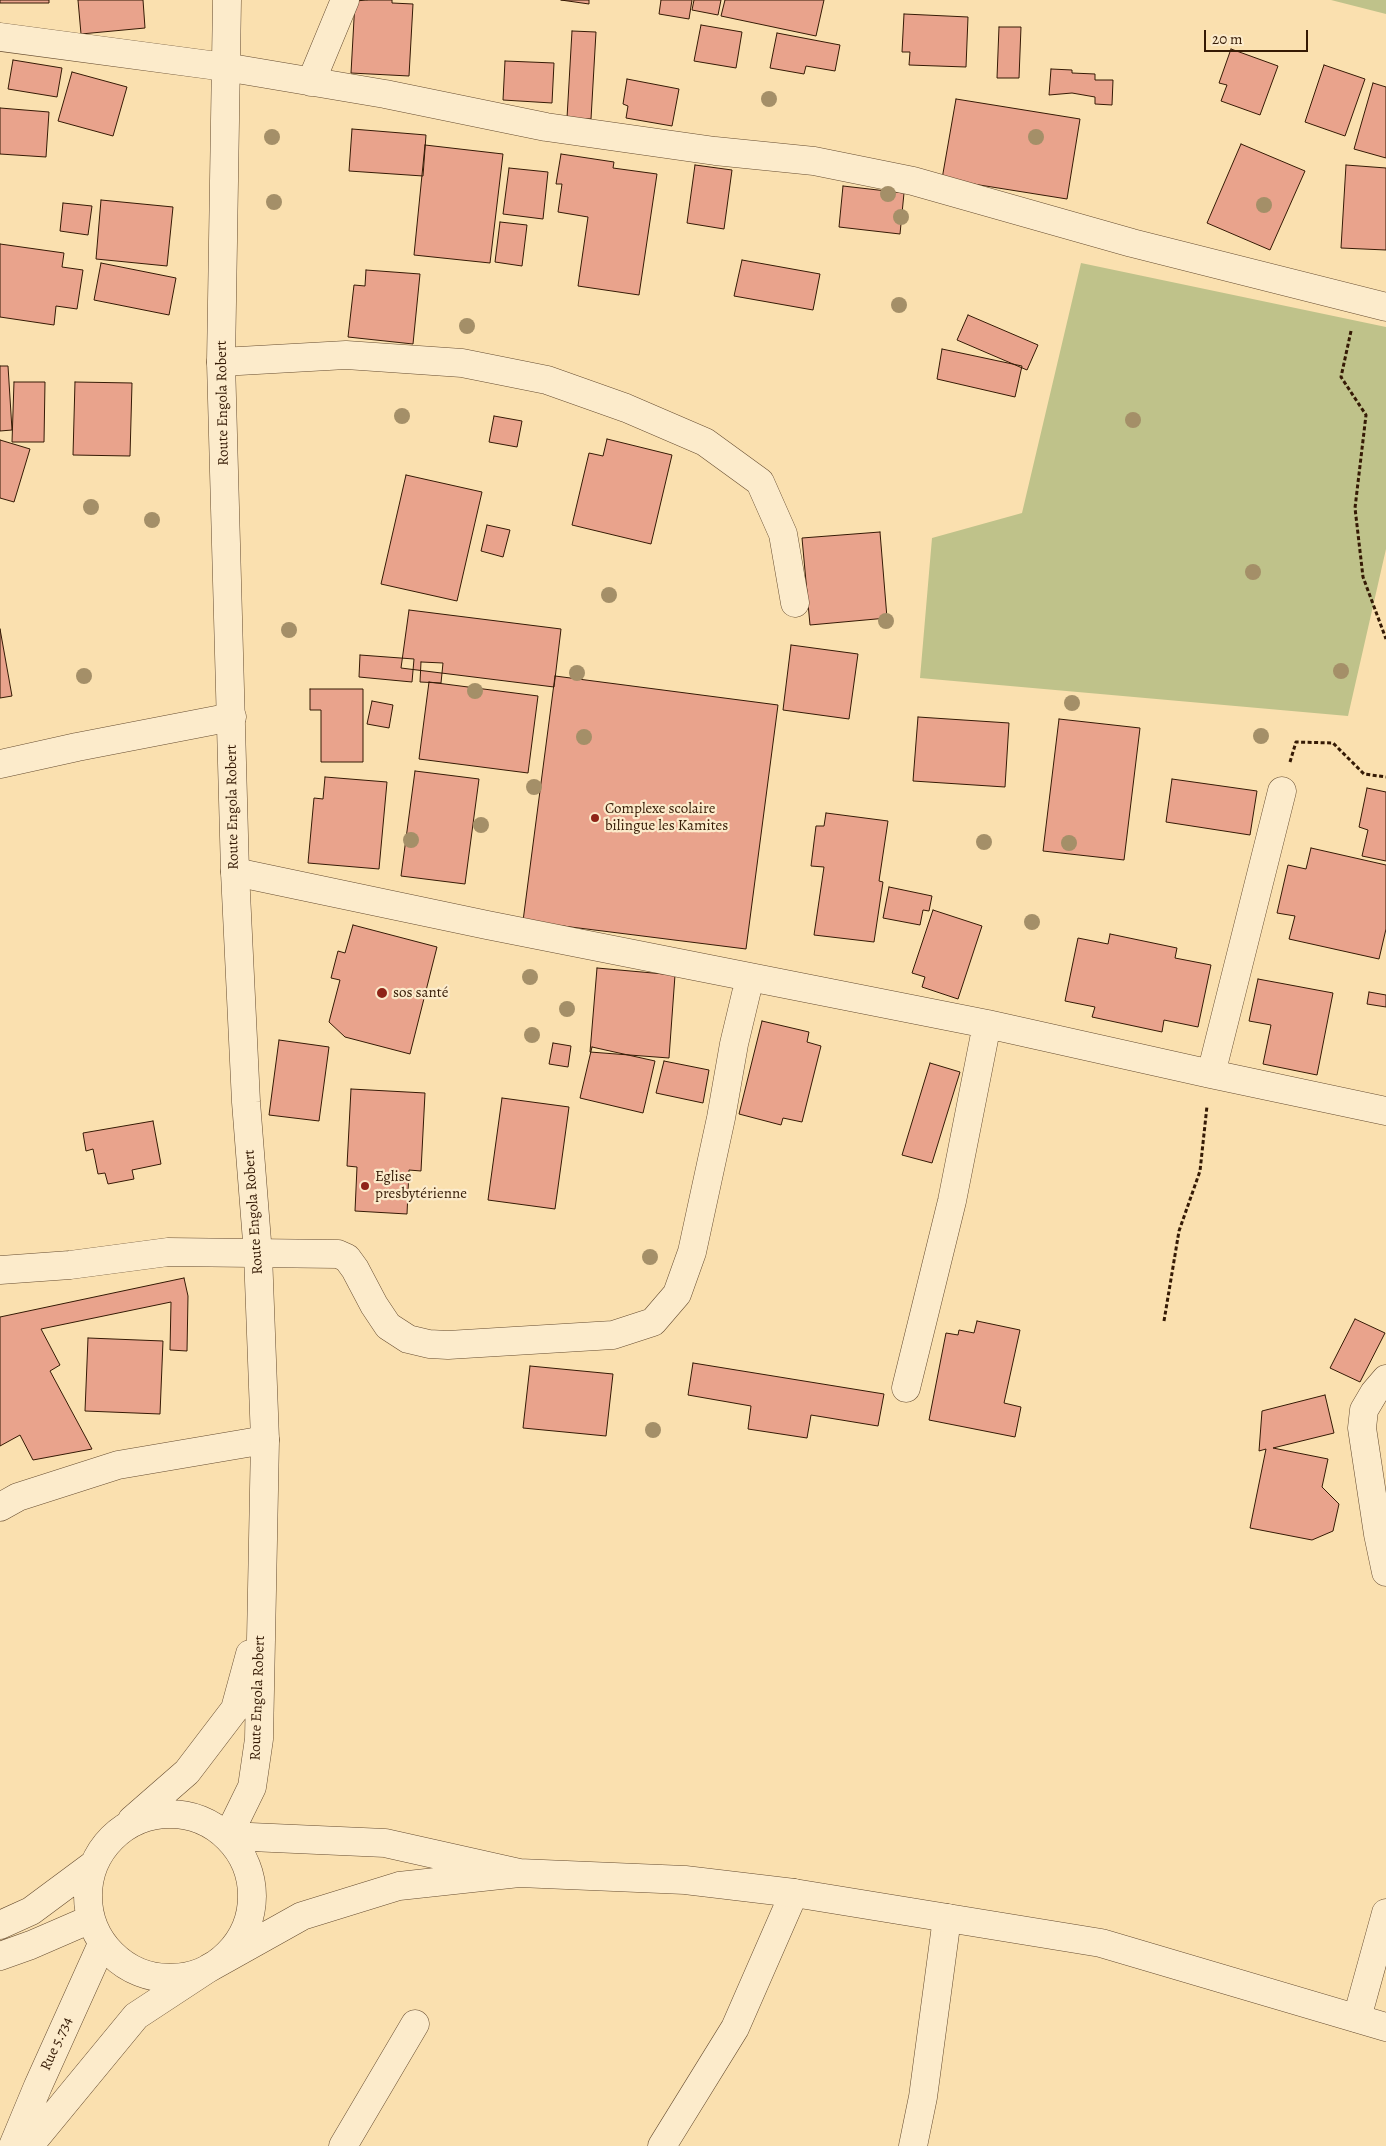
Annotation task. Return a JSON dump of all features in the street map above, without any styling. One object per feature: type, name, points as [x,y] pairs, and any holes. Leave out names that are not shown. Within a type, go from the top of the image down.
[{"type":"street","name":"Route Engola Robert","points":[[227,0],[221,362],[232,717],[234,872],[246,1102],[258,1254],[265,1440],[259,1739],[252,1786],[228,1836]]},
{"type":"street","points":[[311,82],[345,0]]},
{"type":"street","points":[[0,37],[225,67],[385,94],[546,126],[715,151],[814,161],[913,181],[1132,243],[1386,307]]},
{"type":"street","points":[[221,362],[346,355],[462,363],[547,380],[626,408],[705,442],[760,482],[783,534],[795,603]]},
{"type":"street","points":[[0,764],[232,717]]},
{"type":"street","points":[[1211,1074],[1282,791]]},
{"type":"street","points":[[234,872],[987,1024],[1386,1111]]},
{"type":"street","points":[[0,1270],[70,1265],[168,1252],[338,1254],[347,1258],[355,1269],[374,1305],[388,1326],[408,1339],[429,1344],[448,1345],[613,1335],[653,1322],[677,1294],[692,1252],[721,1118],[734,1044],[750,977]]},
{"type":"street","points":[[906,1388],[952,1201],[987,1024]]},
{"type":"street","points":[[1386,1380],[1374,1393],[1364,1410],[1362,1428],[1378,1534],[1386,1572]]},
{"type":"street","points":[[0,1507],[18,1497],[118,1465],[265,1440]]},
{"type":"street","name":"Route Engola Robert","points":[[123,1828],[187,1772],[235,1709],[261,1614]]},
{"type":"street","points":[[177,1813],[204,1820],[228,1836],[243,1857],[252,1881],[252,1906],[245,1931],[230,1952],[210,1968],[187,1976],[163,1978],[140,1972],[119,1961],[102,1944],[91,1919],[87,1892],[93,1865],[105,1844],[123,1828],[148,1816],[177,1813]]},
{"type":"street","points":[[228,1836],[385,1844],[518,1873]]},
{"type":"street","points":[[0,1924],[31,1912],[93,1865]]},
{"type":"street","points":[[29,2146],[136,2016],[210,1968],[302,1916],[399,1886],[518,1873],[685,1880],[794,1893],[1100,1943],[1386,2027]]},
{"type":"street","points":[[662,2146],[735,2028],[794,1893]]},
{"type":"street","points":[[1357,2018],[1386,1914]]},
{"type":"street","points":[[913,2146],[923,2097],[947,1918]]},
{"type":"street","points":[[0,1956],[91,1919]]},
{"type":"street","name":"Rue 5.734","points":[[13,2146],[102,1944]]},
{"type":"street","points":[[343,2146],[415,2024]]},
{"type":"path","points":[[1357,301],[1341,376],[1366,415],[1355,508],[1363,577],[1386,639]]},
{"type":"path","points":[[1282,791],[1296,742],[1333,743],[1364,774],[1386,777]]},
{"type":"path","points":[[1164,1322],[1179,1231],[1200,1171],[1208,1108],[1183,1068]]},
{"type":"green space","points":[[1331,0],[1386,0],[1386,14]]},
{"type":"green space","points":[[1081,263],[1386,327],[1386,549],[1348,716],[920,678],[932,538],[1022,513]]},
{"type":"building","points":[[0,0],[49,0],[49,3],[0,3]]},
{"type":"building","points":[[78,0],[143,0],[145,28],[81,34]]},
{"type":"building","points":[[392,0],[392,3],[413,4],[409,76],[351,73],[355,1]]},
{"type":"building","points":[[561,0],[589,0],[589,4]]},
{"type":"building","points":[[661,0],[692,0],[689,19],[659,14]]},
{"type":"building","points":[[694,0],[721,0],[718,15],[692,10]]},
{"type":"building","points":[[725,0],[824,0],[816,36],[721,16]]},
{"type":"building","points":[[904,14],[968,17],[966,67],[909,65],[910,52],[902,52]]},
{"type":"building","points":[[701,25],[742,32],[736,68],[694,61]]},
{"type":"building","points":[[999,27],[1021,27],[1019,78],[997,78]]},
{"type":"building","points":[[572,31],[596,32],[591,119],[567,118]]},
{"type":"building","points":[[777,33],[840,45],[835,71],[806,66],[804,74],[770,68]]},
{"type":"building","points":[[1231,49],[1278,66],[1260,115],[1221,101],[1227,85],[1219,83]]},
{"type":"building","points":[[13,60],[62,68],[57,97],[8,89]]},
{"type":"building","points":[[505,61],[554,63],[552,103],[503,100]]},
{"type":"building","points":[[1324,65],[1365,79],[1345,136],[1305,122]]},
{"type":"building","points":[[1051,69],[1072,70],[1072,73],[1095,74],[1095,80],[1113,80],[1112,105],[1095,104],[1095,97],[1072,93],[1049,95]]},
{"type":"building","points":[[72,72],[127,87],[113,136],[58,121]]},
{"type":"building","points":[[627,79],[679,89],[672,126],[626,118],[628,106],[623,104]]},
{"type":"building","points":[[1373,83],[1386,87],[1386,158],[1354,149]]},
{"type":"building","points":[[956,99],[1080,119],[1067,199],[942,179]]},
{"type":"building","points":[[0,108],[49,112],[46,157],[0,154]]},
{"type":"building","points":[[352,129],[426,135],[423,176],[349,171]]},
{"type":"building","points":[[1241,144],[1305,171],[1270,250],[1207,223]]},
{"type":"building","points":[[425,145],[503,154],[490,263],[414,255]]},
{"type":"building","points":[[561,154],[614,162],[613,168],[657,174],[639,295],[578,286],[588,217],[558,212],[562,184],[556,184]]},
{"type":"building","points":[[695,165],[732,170],[724,229],[687,223]]},
{"type":"building","points":[[1346,165],[1386,168],[1386,250],[1341,248]]},
{"type":"building","points":[[509,168],[548,172],[543,219],[503,214]]},
{"type":"building","points":[[843,186],[904,193],[900,234],[839,227]]},
{"type":"building","points":[[101,200],[173,207],[167,266],[96,259]]},
{"type":"building","points":[[63,203],[92,206],[88,235],[60,231]]},
{"type":"building","points":[[500,222],[527,225],[522,266],[495,262]]},
{"type":"building","points":[[0,244],[64,253],[62,267],[83,270],[77,309],[56,306],[54,325],[0,317]]},
{"type":"building","points":[[742,260],[820,274],[813,310],[734,296]]},
{"type":"building","points":[[101,263],[176,278],[169,315],[94,300]]},
{"type":"building","points":[[366,270],[420,274],[413,344],[348,337],[354,285],[365,286]]},
{"type":"building","points":[[968,315],[1038,345],[1027,370],[957,340]]},
{"type":"building","points":[[942,349],[1022,366],[1015,397],[937,379]]},
{"type":"building","points":[[0,366],[8,366],[12,430],[0,431]]},
{"type":"building","points":[[14,382],[45,382],[44,442],[12,442]]},
{"type":"building","points":[[75,382],[132,383],[130,456],[73,455]]},
{"type":"building","points":[[494,416],[522,421],[517,447],[489,442]]},
{"type":"building","points":[[607,439],[672,455],[651,544],[572,525],[589,453],[603,456]]},
{"type":"building","points":[[0,440],[30,449],[14,502],[0,498]]},
{"type":"building","points":[[406,475],[482,492],[457,601],[381,584]]},
{"type":"building","points":[[487,525],[510,530],[503,557],[481,551]]},
{"type":"building","points":[[880,532],[887,618],[810,625],[802,538]]},
{"type":"building","points":[[409,610],[561,629],[554,687],[401,668]]},
{"type":"building","points":[[0,629],[12,696],[0,698]]},
{"type":"building","points":[[791,645],[858,654],[849,719],[783,710]]},
{"type":"building","points":[[360,655],[414,659],[412,682],[359,677]]},
{"type":"building","points":[[421,662],[443,663],[441,683],[420,682]]},
{"type":"building","points":[[555,676],[778,705],[746,949],[523,921]]},
{"type":"building","points":[[429,682],[538,696],[528,773],[419,759]]},
{"type":"building","points":[[310,689],[363,689],[363,762],[321,762],[321,710],[310,710]]},
{"type":"building","points":[[372,701],[393,705],[389,728],[367,724]]},
{"type":"building","points":[[918,717],[1009,723],[1005,787],[913,781]]},
{"type":"building","points":[[1059,719],[1140,728],[1124,860],[1043,851]]},
{"type":"building","points":[[415,771],[479,779],[465,884],[401,876]]},
{"type":"building","points":[[325,777],[387,782],[379,869],[308,863],[314,798],[323,799]]},
{"type":"building","points":[[1172,779],[1257,791],[1250,835],[1166,822]]},
{"type":"building","points":[[1367,788],[1386,792],[1386,861],[1362,856],[1368,830],[1359,827]]},
{"type":"building","points":[[826,813],[888,821],[879,881],[883,882],[874,942],[814,935],[824,867],[811,866],[816,826],[824,826]]},
{"type":"building","points":[[1311,848],[1386,865],[1386,929],[1379,959],[1289,939],[1295,916],[1277,913],[1288,865],[1306,869]]},
{"type":"building","points":[[889,887],[932,896],[929,911],[923,910],[920,925],[883,918]]},
{"type":"building","points":[[933,910],[982,926],[958,999],[922,987],[925,977],[912,973]]},
{"type":"building","points":[[353,925],[437,947],[410,1054],[345,1037],[329,1022],[340,980],[331,978],[338,951],[345,953]]},
{"type":"building","points":[[1110,934],[1177,948],[1175,958],[1211,965],[1198,1027],[1164,1020],[1162,1032],[1092,1017],[1095,1007],[1065,1001],[1078,938],[1108,944]]},
{"type":"building","points":[[597,968],[675,975],[669,1058],[590,1052]]},
{"type":"building","points":[[1258,979],[1333,993],[1317,1075],[1263,1064],[1271,1025],[1249,1021]]},
{"type":"building","points":[[1369,992],[1386,995],[1386,1007],[1367,1004]]},
{"type":"building","points":[[762,1021],[809,1032],[807,1042],[821,1046],[802,1122],[783,1118],[781,1125],[739,1114]]},
{"type":"building","points":[[279,1040],[329,1047],[319,1121],[269,1115]]},
{"type":"building","points":[[553,1043],[571,1046],[568,1067],[549,1064]]},
{"type":"building","points":[[592,1047],[655,1061],[643,1113],[580,1098]]},
{"type":"building","points":[[664,1061],[709,1070],[703,1103],[656,1093]]},
{"type":"building","points":[[930,1063],[960,1072],[932,1163],[902,1155]]},
{"type":"building","points":[[351,1089],[425,1093],[421,1171],[409,1170],[407,1214],[355,1211],[357,1167],[347,1166]]},
{"type":"building","points":[[502,1098],[569,1107],[555,1209],[488,1200]]},
{"type":"building","points":[[153,1121],[161,1164],[132,1170],[134,1179],[108,1184],[105,1173],[98,1174],[93,1149],[86,1151],[83,1133]]},
{"type":"building","points":[[184,1278],[188,1296],[187,1351],[170,1350],[171,1302],[41,1329],[60,1365],[50,1371],[92,1449],[33,1460],[20,1435],[0,1446],[0,1317]]},
{"type":"building","points":[[1355,1319],[1385,1333],[1360,1382],[1330,1368]]},
{"type":"building","points":[[977,1321],[1020,1330],[1004,1403],[1021,1407],[1015,1437],[929,1420],[946,1333],[958,1335],[959,1330],[974,1333]]},
{"type":"building","points":[[88,1338],[163,1341],[160,1414],[85,1411]]},
{"type":"building","points":[[693,1363],[884,1394],[878,1426],[811,1415],[807,1438],[748,1429],[751,1406],[688,1395]]},
{"type":"building","points":[[530,1366],[613,1374],[606,1436],[523,1428]]},
{"type":"building","points":[[1325,1395],[1334,1433],[1273,1448],[1328,1459],[1322,1487],[1339,1504],[1333,1531],[1312,1540],[1250,1528],[1266,1449],[1259,1451],[1262,1411]]},
{"type":"place","name":"Complexe scolaire bilingue les Kamites","points":[[595,818]]},
{"type":"place","name":"sos santé","points":[[382,993]]},
{"type":"place","name":"Eglise presbytérienne","points":[[365,1186]]}]
